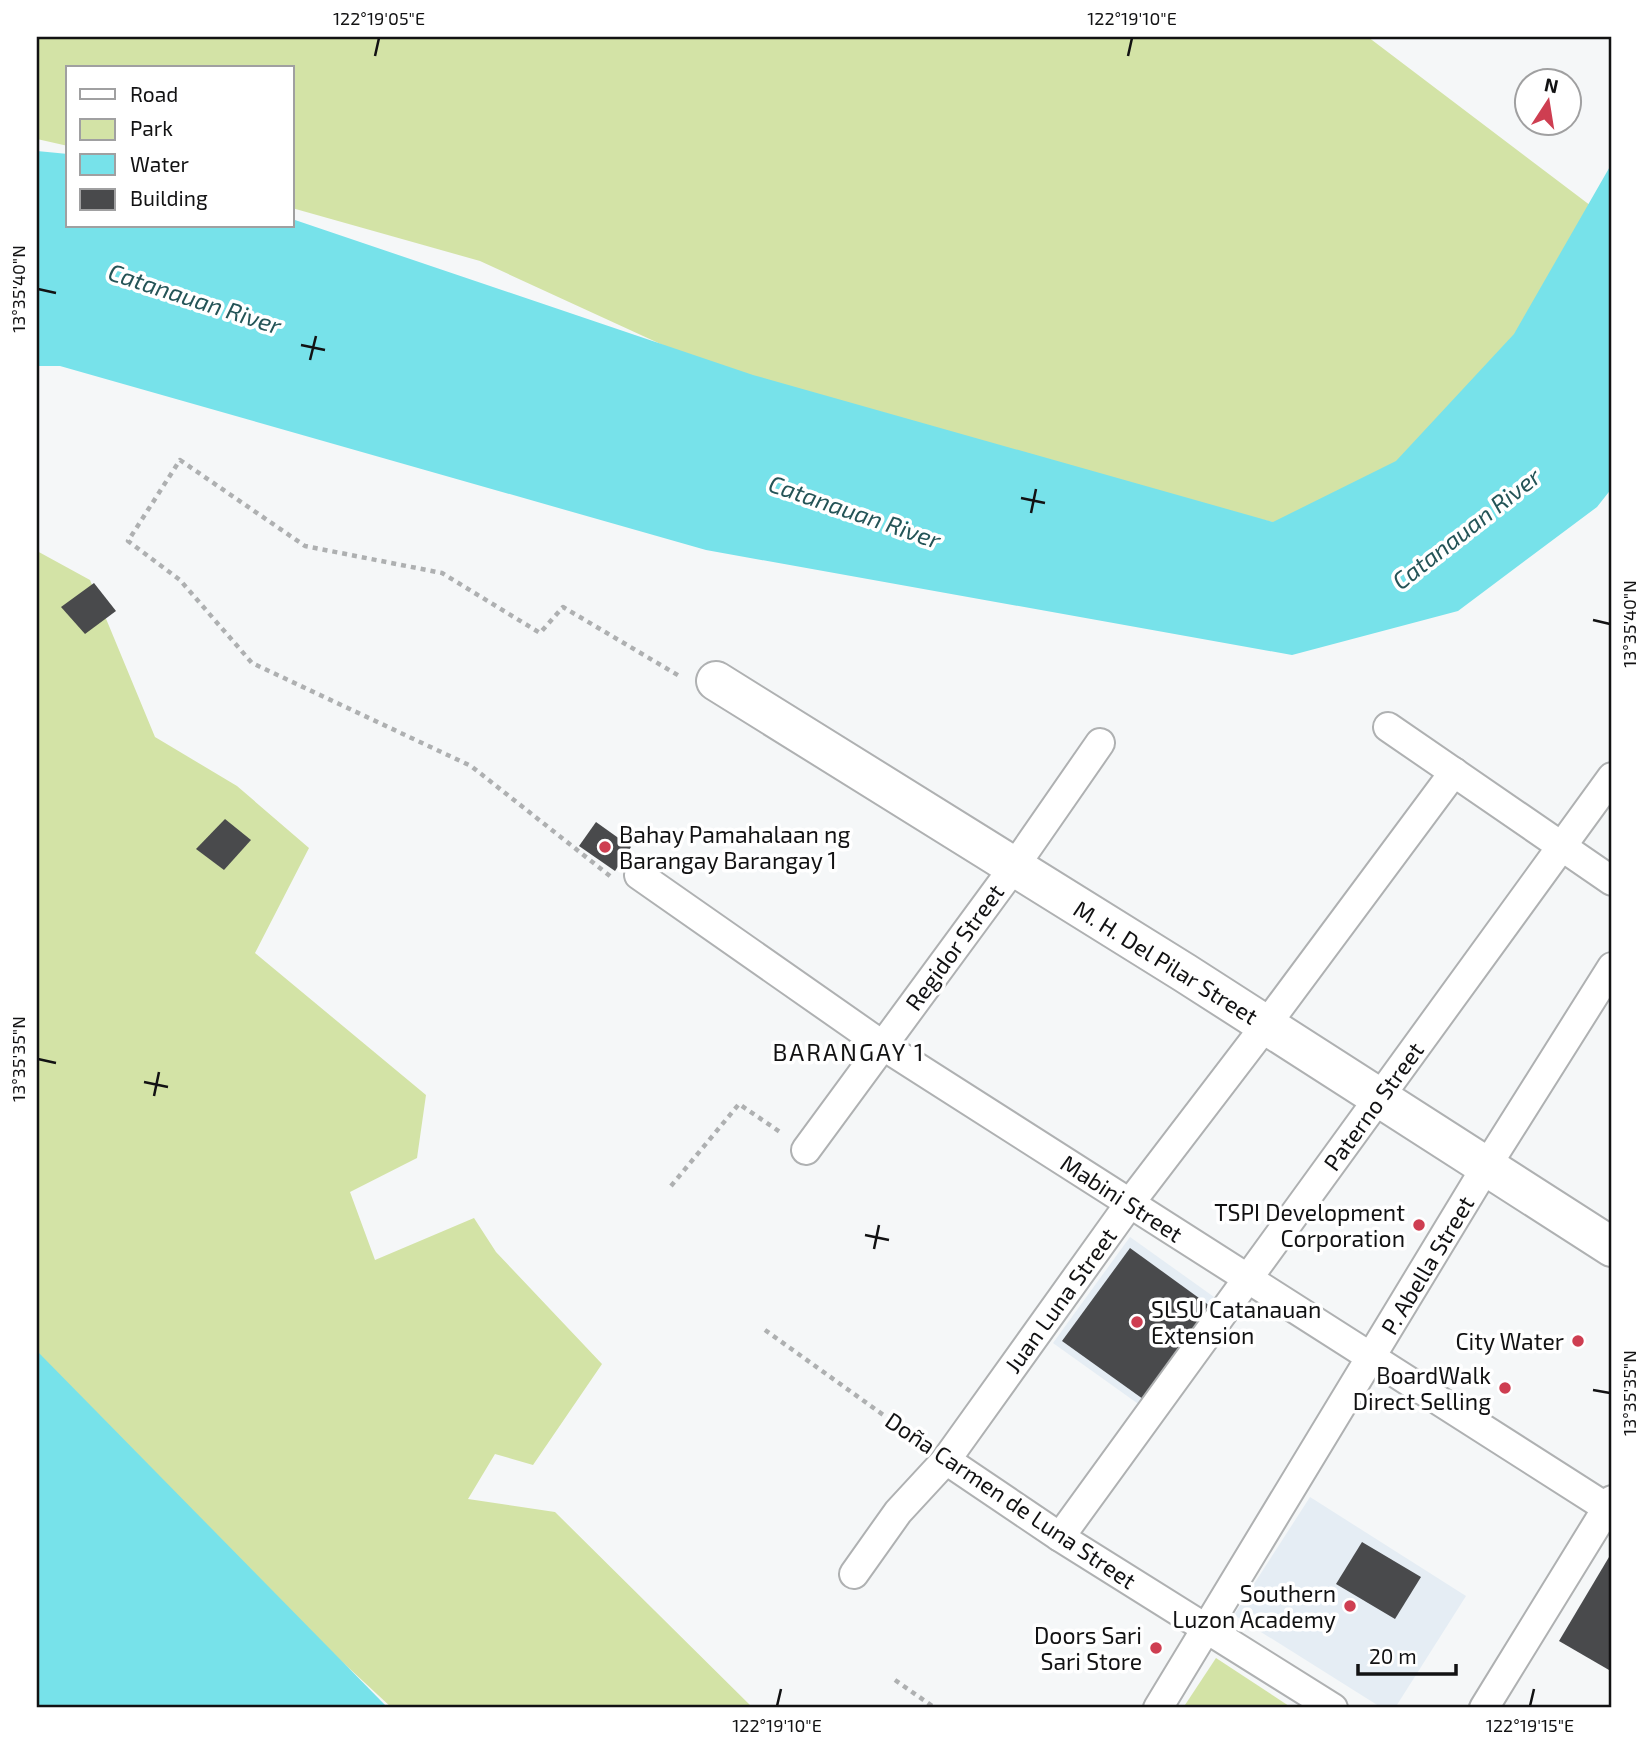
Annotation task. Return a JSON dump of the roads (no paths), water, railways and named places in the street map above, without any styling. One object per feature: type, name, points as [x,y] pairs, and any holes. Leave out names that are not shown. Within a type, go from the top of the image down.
[{"type":"street","name":"M. H. Del Pilar Street","points":[[716,681],[1266,1025],[1612,1248]]},
{"type":"street","points":[[1388,727],[1612,881]]},
{"type":"street","name":"Regidor Street","points":[[806,1150],[1014,867],[1100,743]]},
{"type":"street","name":"Juan Luna Street","points":[[854,1574],[898,1512],[946,1460],[1129,1203],[1266,1025],[1454,772]]},
{"type":"street","name":"Paterno Street","points":[[1060,1537],[1380,1098],[1560,845],[1612,777]]},
{"type":"street","name":"Mabini Street","points":[[639,875],[882,1045],[1370,1357],[1611,1506]]},
{"type":"street","name":"P. Abella Street","points":[[1158,1708],[1208,1630],[1486,1167],[1612,967]]},
{"type":"street","name":"Doña Carmen de Luna Street","points":[[946,1460],[1060,1537],[1333,1708]]},
{"type":"street","points":[[1484,1708],[1611,1506]]},
{"type":"water","name":"Catanauan River","points":[[37,151],[66,154],[66,228],[294,228],[294,220],[753,375],[1273,522],[1396,461],[1514,334],[1612,163],[1612,488],[1597,507],[1458,611],[1292,655],[706,550],[60,366],[37,366]]},
{"type":"water","points":[[37,1351],[388,1708],[37,1708]]},
{"type":"place","name":"Bahay Pamahalaan ng Barangay Barangay 1","points":[[605,847]]},
{"type":"place","name":"TSPI Development Corporation","points":[[1419,1225]]},
{"type":"place","name":"SLSU Catanauan Extension","points":[[1137,1322]]},
{"type":"place","name":"City Water","points":[[1578,1341]]},
{"type":"place","name":"BoardWalk Direct Selling","points":[[1505,1388]]},
{"type":"place","name":"Southern Luzon Academy","points":[[1350,1606]]},
{"type":"place","name":"Doors Sari Sari Store","points":[[1156,1648]]},
{"type":"district","name":"BARANGAY 1","points":[[849,1051]]}]
